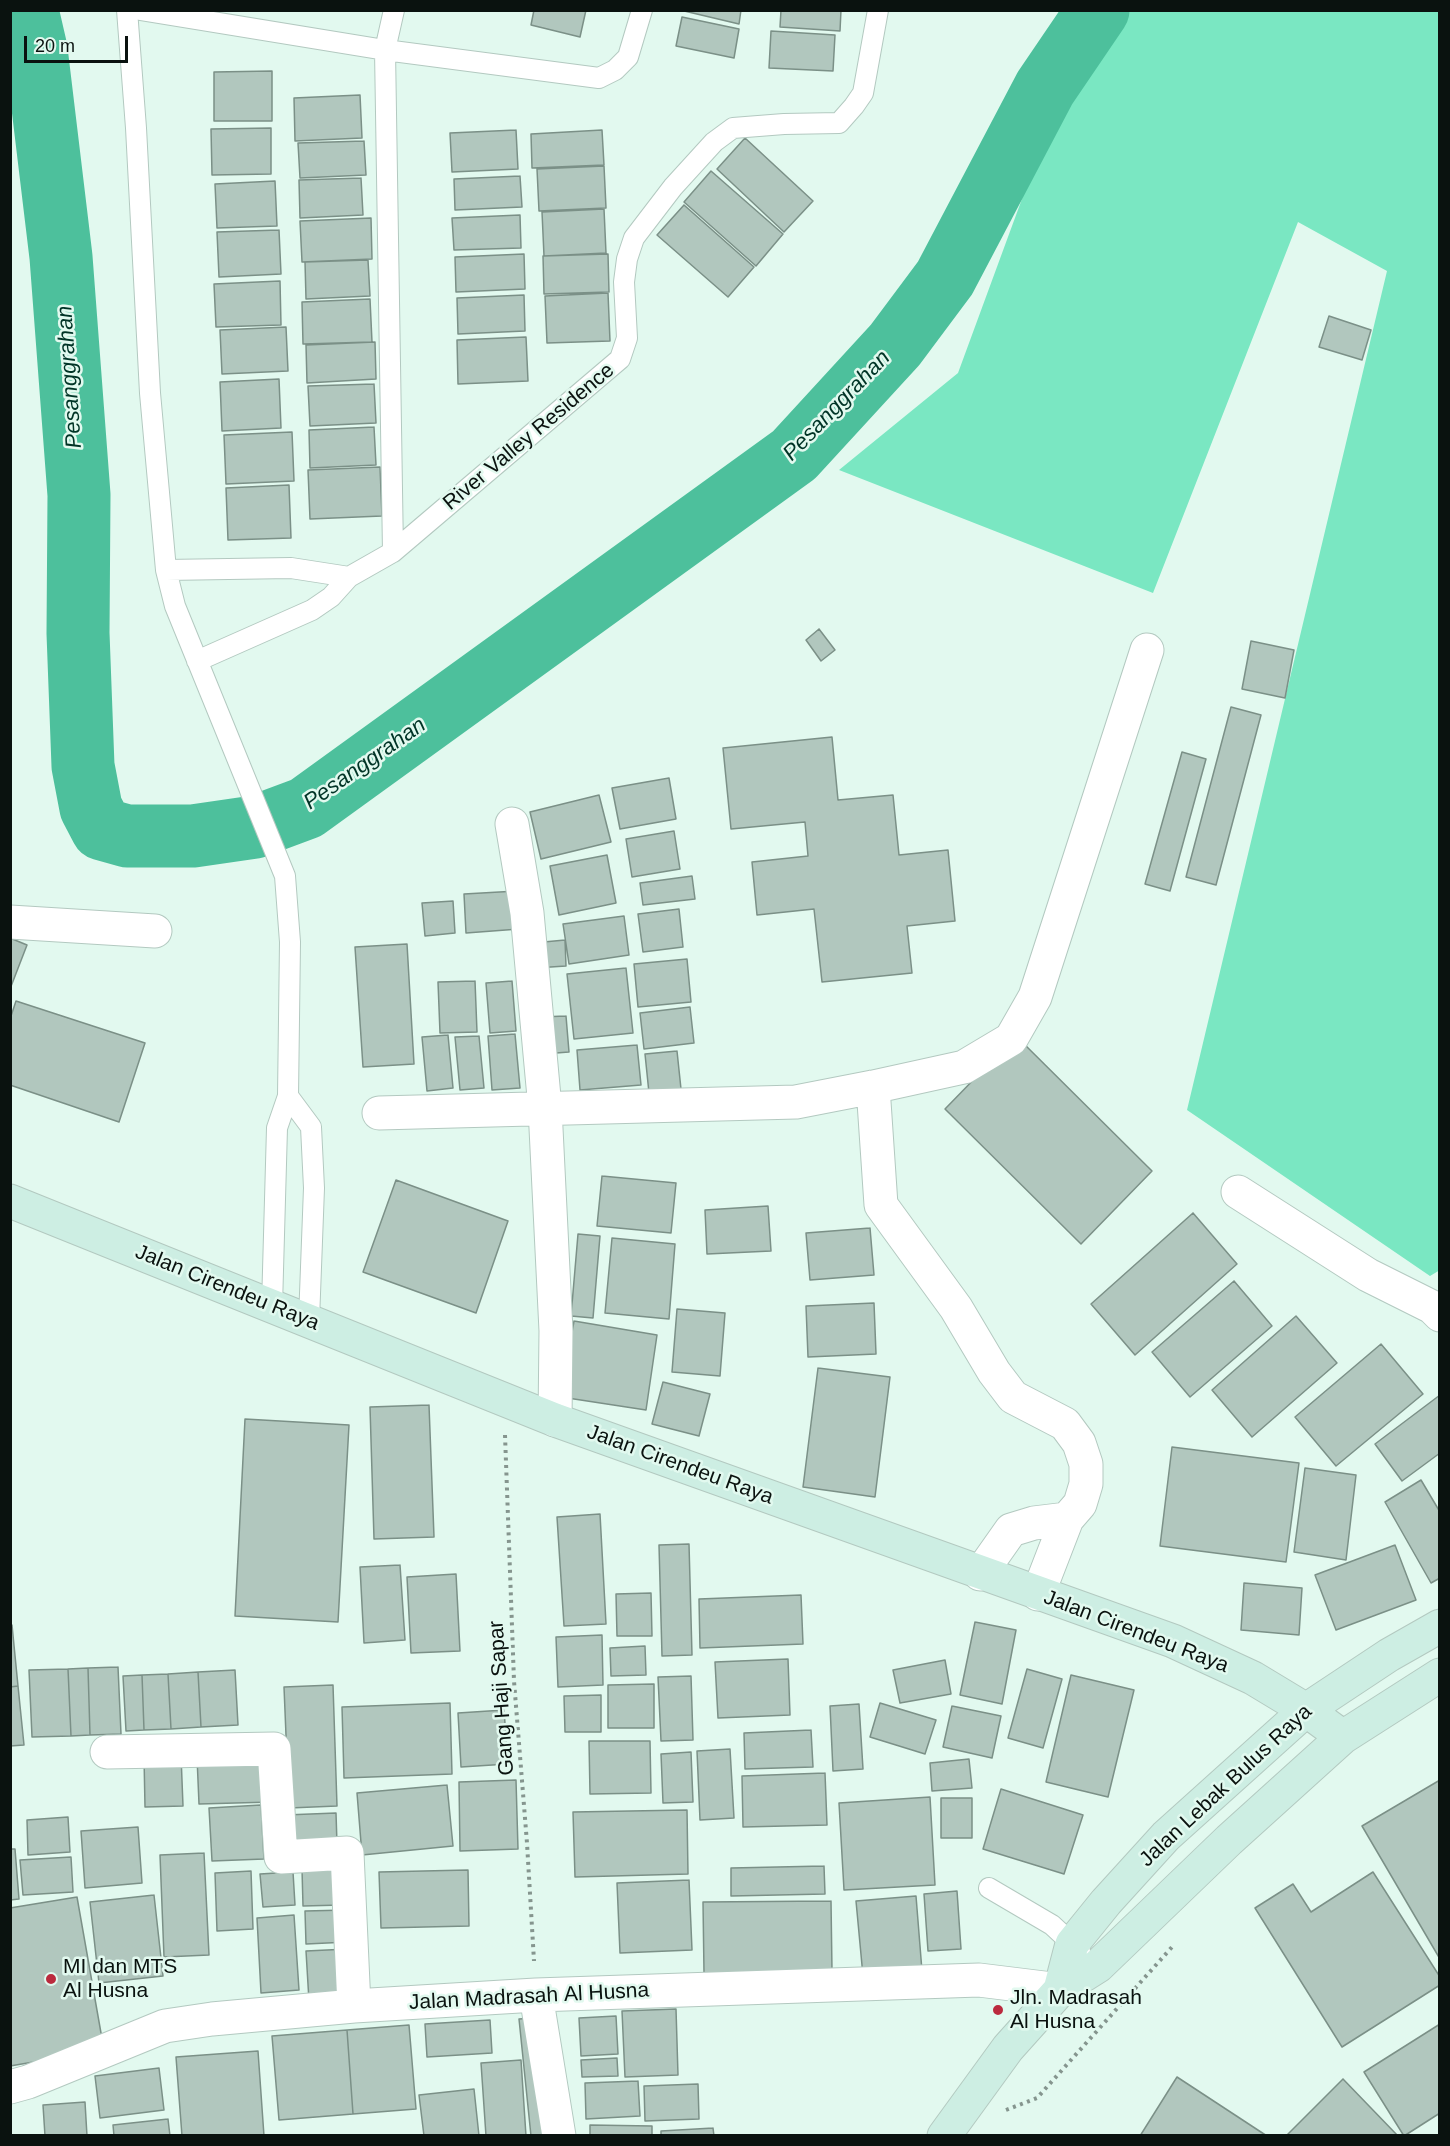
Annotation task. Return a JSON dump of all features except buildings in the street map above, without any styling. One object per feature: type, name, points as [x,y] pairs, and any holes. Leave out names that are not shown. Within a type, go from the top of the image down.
[{"type":"main road","name":"Jalan Cirendeu Raya","points":[[10,1201],[555,1420],[980,1574],[1173,1641],[1253,1678],[1306,1710],[1343,1737]]},
{"type":"main road","name":"Jalan Lebak Bulus Raya","points":[[1060,1990],[1072,1944],[1106,1902],[1166,1836],[1306,1710],[1389,1655],[1440,1626]]},
{"type":"main road","name":"Jalan Lebak Bulus Raya","points":[[952,2123],[1008,2048],[1060,1990],[1098,1966],[1229,1840],[1343,1737],[1440,1675]]},
{"type":"street","points":[[379,1113],[796,1102],[873,1088],[964,1067],[1011,1039],[1035,997],[1147,650]]},
{"type":"street","points":[[512,824],[527,913],[545,1108],[556,1331],[555,1420]]},
{"type":"street","points":[[10,922],[155,931]]},
{"type":"street","points":[[873,1088],[881,1204],[956,1308],[994,1372],[1013,1397],[1065,1424],[1079,1443],[1086,1464],[1086,1484],[1080,1504],[1067,1520],[1038,1594]]},
{"type":"street","points":[[1238,1192],[1368,1275],[1437,1308]]},
{"type":"street","points":[[980,1574],[1011,1530],[1034,1523],[1067,1520]]},
{"type":"street","points":[[106,1752],[274,1749],[281,1857],[347,1853],[354,2006]]},
{"type":"street","name":"Jalan Madrasah Al Husna","points":[[10,2087],[28,2082],[165,2026],[212,2019],[354,2006],[536,1995],[979,1980],[1060,1990]]},
{"type":"street","points":[[536,1995],[559,2136]]},
{"type":"lane","points":[[128,10],[150,393],[166,570],[175,606],[285,876],[290,942],[288,1096],[277,1128],[272,1305]]},
{"type":"lane","points":[[140,10],[385,50],[599,78],[615,70],[628,57],[642,10]]},
{"type":"lane","points":[[393,552],[385,50],[394,10]]},
{"type":"lane","name":"River Valley Residence","points":[[197,661],[312,610],[331,597],[349,577],[393,552],[620,359],[627,338],[624,282],[627,259],[634,238],[673,187],[714,142],[733,128],[839,123],[862,93],[878,10]]},
{"type":"lane","points":[[166,570],[291,568],[349,577]]},
{"type":"lane","points":[[288,1096],[311,1127],[314,1188],[309,1320]]},
{"type":"lane","points":[[989,1888],[1052,1925],[1098,1966]]},
{"type":"path","name":"Gang Haji Sapar","points":[[504,1400],[514,1681],[536,1995]]},
{"type":"path","points":[[952,2123],[1002,2111],[1037,2098],[1175,1943]]},
{"type":"green space","points":[[1091,11],[1439,11],[1440,1270],[1430,1276],[1187,1110],[1387,271],[1298,222],[1153,593],[839,470],[958,373]]},
{"type":"waterway","name":"Pesanggrahan","points":[[27,10],[36,49],[61,257],[79,495],[78,633],[83,766],[91,808],[102,829],[127,836],[193,836],[255,827],[306,808],[794,455],[895,345],[945,278],[1045,88],[1098,10]]},
{"type":"place","name":"MI dan MTS Al Husna","points":[[51,1979]]},
{"type":"place","name":"Jln. Madrasah Al Husna","points":[[998,2010]]}]
